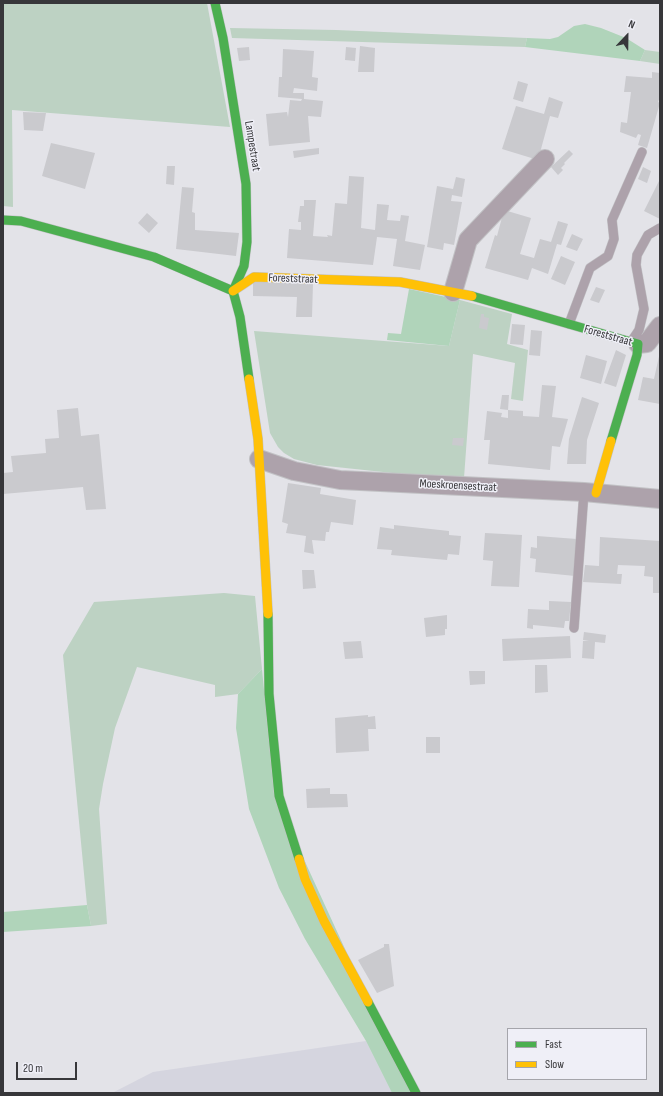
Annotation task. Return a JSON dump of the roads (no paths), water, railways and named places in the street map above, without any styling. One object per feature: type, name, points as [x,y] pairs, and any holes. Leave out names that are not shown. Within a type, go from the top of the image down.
[{"type":"street","name":"Lampestraat","points":[[215,3],[223,38],[246,184],[247,242],[244,266],[233,291]]},
{"type":"street","points":[[453,292],[468,240],[545,159]]},
{"type":"street","points":[[3,220],[21,221],[154,257],[233,291],[240,317],[258,440],[267,584],[269,694],[279,796],[305,879],[324,921],[416,1093]]},
{"type":"street","name":"Foreststraat","points":[[233,291],[254,277],[400,282],[453,292],[635,343],[637,355],[590,493]]},
{"type":"street","points":[[635,343],[647,343],[660,326]]},
{"type":"street","name":"Moeskroensestraat","points":[[259,459],[294,471],[340,480],[590,493],[660,500]]},
{"type":"lane","points":[[569,324],[590,268],[608,256],[614,239],[612,220],[642,152]]},
{"type":"lane","points":[[635,343],[644,309],[636,264],[636,255],[648,235],[660,228]]},
{"type":"lane","points":[[574,628],[590,493]]}]
